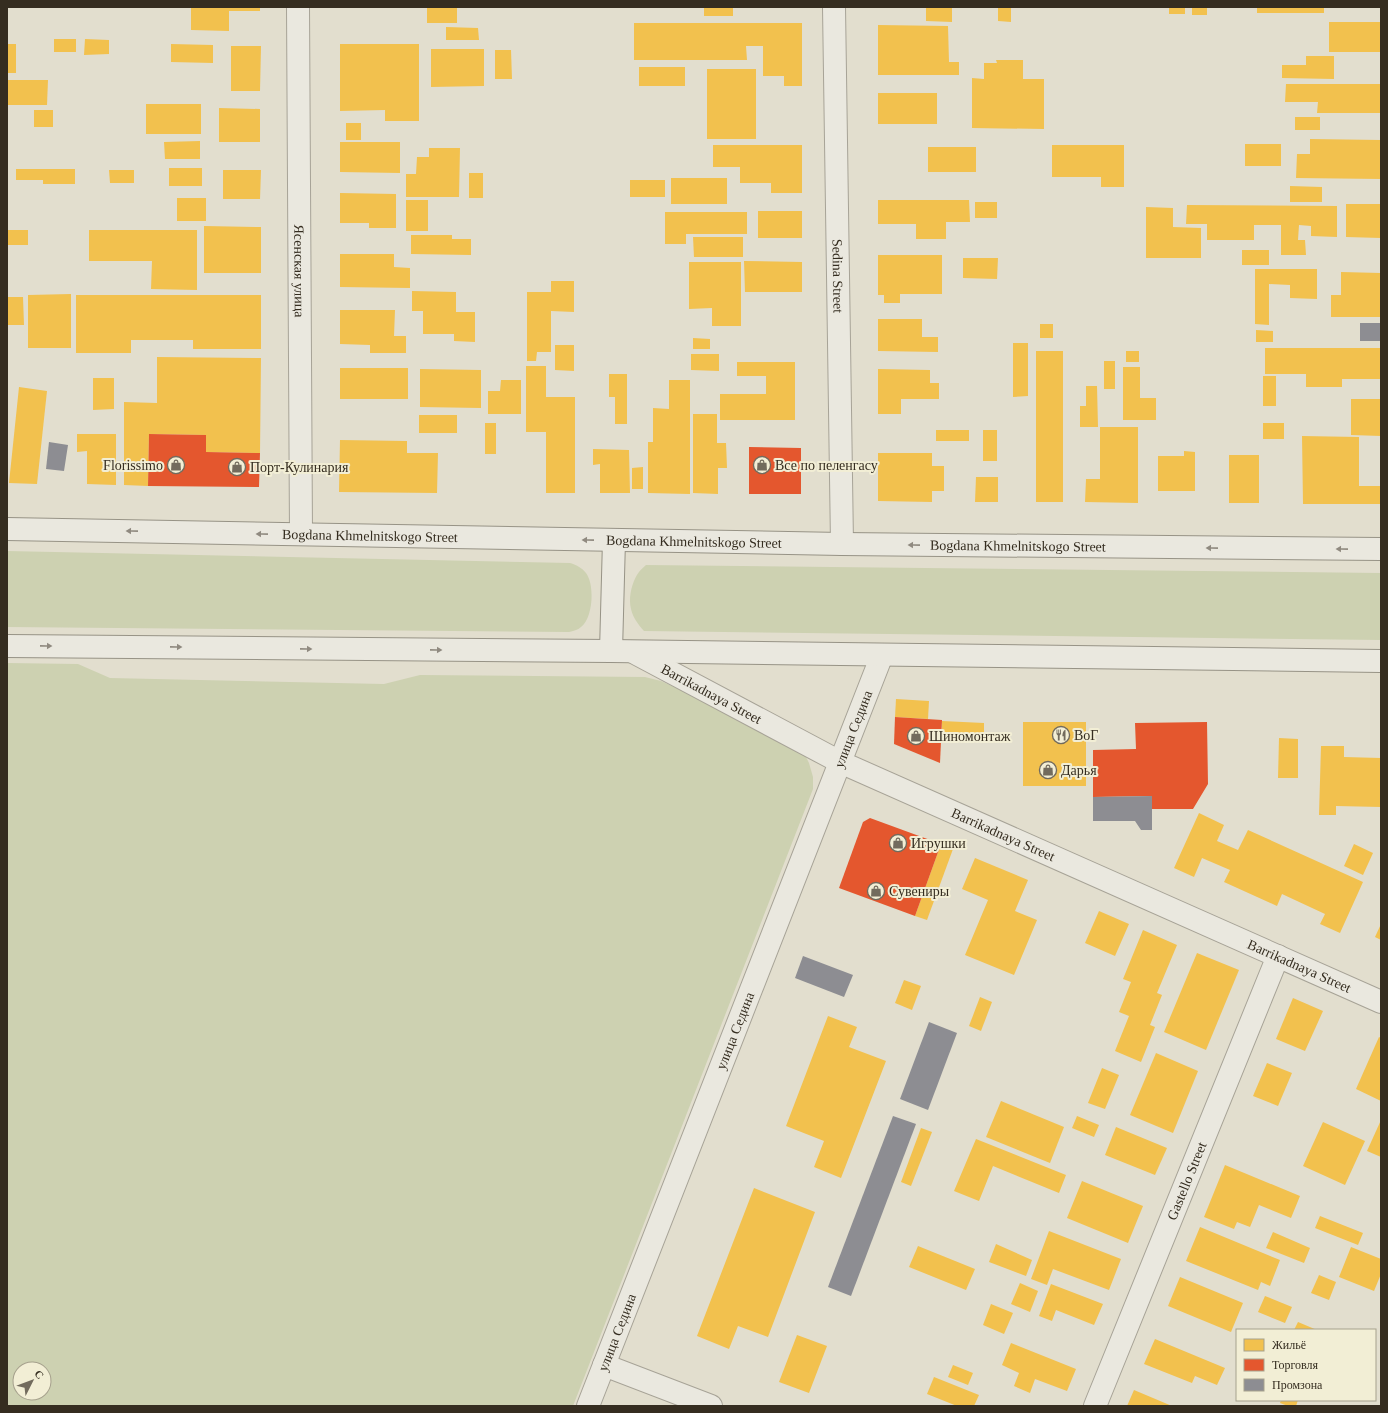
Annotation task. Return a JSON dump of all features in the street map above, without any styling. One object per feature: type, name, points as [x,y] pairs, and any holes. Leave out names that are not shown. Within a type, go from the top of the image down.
[{"type":"street","name":"Ясенская улица","points":[[298,7],[301,534]]},
{"type":"street","name":"Sedina Street","points":[[834,7],[842,544]]},
{"type":"street","name":"Bogdana Khmelnitskogo Street","points":[[7,529],[842,544],[1381,549]]},
{"type":"street","points":[[611,651],[614,540]]},
{"type":"street","points":[[7,646],[611,651],[1381,661]]},
{"type":"street","name":"Barrikadnaya Street","points":[[633,652],[840,762],[1381,1002]]},
{"type":"street","name":"улица Седина","points":[[588,1406],[882,655]]},
{"type":"street","name":"Gastello Street","points":[[1095,1406],[1278,956]]},
{"type":"street","points":[[604,1365],[711,1406]]},
{"type":"green space","points":[[7,551],[570,563],[579,567],[586,573],[589,578],[592,593],[590,609],[585,623],[578,629],[569,632],[7,627]]},
{"type":"green space","points":[[646,565],[1381,573],[1381,640],[644,631],[633,615],[630,600],[634,580]]},
{"type":"green space","points":[[7,663],[78,664],[110,678],[384,684],[420,675],[645,677],[661,681],[750,721],[803,751],[809,763],[813,777],[813,789],[573,1406],[7,1406]]},
{"type":"building: Жильё","points":[[191,7],[260,7],[260,11],[229,11],[229,31],[191,30]]},
{"type":"building: Жильё","points":[[427,7],[457,7],[457,23],[427,23]]},
{"type":"building: Жильё","points":[[704,7],[733,7],[733,16],[704,16]]},
{"type":"building: Жильё","points":[[926,7],[952,7],[952,22],[926,21]]},
{"type":"building: Жильё","points":[[998,7],[1011,7],[1011,22],[998,21]]},
{"type":"building: Жильё","points":[[1169,7],[1185,7],[1185,14],[1169,14]]},
{"type":"building: Жильё","points":[[1192,7],[1207,7],[1207,15],[1192,15]]},
{"type":"building: Жильё","points":[[1257,7],[1324,7],[1324,13],[1257,13]]},
{"type":"building: Жильё","points":[[1329,22],[1381,22],[1381,52],[1329,52]]},
{"type":"building: Жильё","points":[[634,23],[802,23],[802,86],[784,86],[784,76],[763,76],[763,46],[746,46],[747,60],[634,60]]},
{"type":"building: Жильё","points":[[878,25],[948,26],[949,62],[959,62],[959,75],[878,75]]},
{"type":"building: Жильё","points":[[446,27],[478,28],[479,40],[446,40]]},
{"type":"building: Жильё","points":[[54,39],[76,39],[76,52],[54,52]]},
{"type":"building: Жильё","points":[[85,39],[109,40],[109,54],[84,55]]},
{"type":"building: Жильё","points":[[7,44],[16,44],[16,73],[7,73]]},
{"type":"building: Жильё","points":[[171,44],[213,45],[213,63],[171,62]]},
{"type":"building: Жильё","points":[[340,44],[419,44],[419,121],[385,121],[385,110],[340,111]]},
{"type":"building: Жильё","points":[[231,46],[261,46],[260,91],[231,91]]},
{"type":"building: Жильё","points":[[431,49],[484,49],[484,86],[431,87]]},
{"type":"building: Жильё","points":[[495,50],[511,50],[512,79],[495,79]]},
{"type":"building: Жильё","points":[[1306,56],[1334,56],[1334,79],[1282,78],[1282,65],[1306,65]]},
{"type":"building: Жильё","points":[[996,60],[1023,60],[1023,79],[1044,79],[1044,129],[972,128],[972,78],[984,79],[984,63],[997,63]]},
{"type":"building: Жильё","points":[[639,67],[685,67],[685,86],[639,86]]},
{"type":"building: Жильё","points":[[707,69],[756,69],[756,139],[707,139]]},
{"type":"building: Жильё","points":[[8,80],[48,80],[47,105],[8,105]]},
{"type":"building: Жильё","points":[[1286,84],[1381,84],[1381,113],[1317,113],[1318,102],[1285,102]]},
{"type":"building: Жильё","points":[[878,93],[937,93],[937,124],[878,124]]},
{"type":"building: Жильё","points":[[146,104],[201,104],[201,134],[146,134]]},
{"type":"building: Жильё","points":[[219,108],[260,109],[260,142],[219,142]]},
{"type":"building: Жильё","points":[[34,110],[53,110],[53,127],[34,127]]},
{"type":"building: Жильё","points":[[1295,117],[1320,117],[1320,130],[1295,130]]},
{"type":"building: Жильё","points":[[346,123],[361,123],[361,140],[346,140]]},
{"type":"building: Жильё","points":[[1310,139],[1381,140],[1381,179],[1296,178],[1297,154],[1310,154]]},
{"type":"building: Жильё","points":[[200,141],[200,159],[165,159],[164,142]]},
{"type":"building: Жильё","points":[[340,142],[400,142],[400,173],[340,172]]},
{"type":"building: Жильё","points":[[1245,144],[1281,144],[1281,166],[1245,166]]},
{"type":"building: Жильё","points":[[713,145],[802,145],[802,193],[771,193],[771,183],[740,183],[740,167],[713,167]]},
{"type":"building: Жильё","points":[[1052,145],[1124,145],[1124,187],[1101,187],[1101,177],[1052,177]]},
{"type":"building: Жильё","points":[[928,147],[976,147],[976,172],[928,172]]},
{"type":"building: Жильё","points":[[429,148],[460,148],[459,197],[406,197],[406,174],[416,174],[417,157],[429,157]]},
{"type":"building: Жильё","points":[[169,168],[202,168],[202,186],[169,186]]},
{"type":"building: Жильё","points":[[16,169],[75,169],[75,184],[43,184],[43,180],[16,180]]},
{"type":"building: Жильё","points":[[109,170],[134,170],[134,183],[110,183]]},
{"type":"building: Жильё","points":[[223,170],[261,170],[260,199],[223,199]]},
{"type":"building: Жильё","points":[[469,173],[483,173],[483,198],[469,198]]},
{"type":"building: Жильё","points":[[671,178],[727,178],[727,204],[671,204]]},
{"type":"building: Жильё","points":[[630,180],[665,180],[665,197],[630,197]]},
{"type":"building: Жильё","points":[[1290,186],[1322,187],[1322,202],[1290,202]]},
{"type":"building: Жильё","points":[[340,193],[396,194],[396,228],[369,228],[369,223],[340,223]]},
{"type":"building: Жильё","points":[[177,198],[206,198],[206,221],[177,221]]},
{"type":"building: Жильё","points":[[406,200],[428,200],[428,231],[406,231]]},
{"type":"building: Жильё","points":[[878,200],[969,200],[970,222],[946,222],[946,239],[916,239],[916,224],[878,224]]},
{"type":"building: Жильё","points":[[975,202],[997,202],[997,218],[975,218]]},
{"type":"building: Жильё","points":[[1346,204],[1381,204],[1381,238],[1346,237]]},
{"type":"building: Жильё","points":[[1187,205],[1337,206],[1337,237],[1311,236],[1311,226],[1299,225],[1298,240],[1305,240],[1306,255],[1281,255],[1281,225],[1254,225],[1254,240],[1207,240],[1207,224],[1186,224]]},
{"type":"building: Жильё","points":[[1146,207],[1173,208],[1173,227],[1201,228],[1201,258],[1146,258]]},
{"type":"building: Жильё","points":[[758,211],[802,211],[802,238],[758,238]]},
{"type":"building: Жильё","points":[[665,212],[747,212],[747,234],[686,234],[686,244],[665,244]]},
{"type":"building: Жильё","points":[[204,226],[261,227],[261,273],[204,273]]},
{"type":"building: Жильё","points":[[7,230],[28,230],[28,245],[7,245]]},
{"type":"building: Жильё","points":[[89,230],[197,230],[197,290],[151,289],[152,261],[89,261]]},
{"type":"building: Жильё","points":[[411,235],[452,235],[452,239],[471,239],[471,255],[411,254]]},
{"type":"building: Жильё","points":[[693,237],[743,237],[743,257],[694,257]]},
{"type":"building: Жильё","points":[[1242,250],[1269,250],[1269,265],[1242,265]]},
{"type":"building: Жильё","points":[[340,254],[394,254],[394,267],[410,268],[410,288],[340,287]]},
{"type":"building: Жильё","points":[[878,255],[942,255],[942,294],[900,294],[900,303],[884,303],[884,295],[878,295]]},
{"type":"building: Жильё","points":[[963,258],[998,258],[997,279],[963,278]]},
{"type":"building: Жильё","points":[[744,261],[802,262],[802,292],[745,292]]},
{"type":"building: Жильё","points":[[689,262],[741,262],[741,326],[712,326],[712,308],[689,309]]},
{"type":"building: Жильё","points":[[1255,269],[1317,269],[1317,299],[1290,298],[1290,285],[1269,284],[1269,325],[1255,324]]},
{"type":"building: Жильё","points":[[1341,272],[1381,273],[1381,317],[1331,317],[1331,295],[1341,295]]},
{"type":"building: Жильё","points":[[551,281],[574,281],[574,312],[551,311],[551,352],[537,352],[536,361],[527,361],[527,292],[551,292]]},
{"type":"building: Жильё","points":[[412,291],[456,292],[456,312],[475,312],[475,342],[454,341],[454,334],[423,334],[423,311],[412,311]]},
{"type":"building: Жильё","points":[[71,294],[71,348],[28,348],[28,295]]},
{"type":"building: Жильё","points":[[76,295],[261,295],[261,349],[193,349],[193,340],[131,340],[131,353],[76,353]]},
{"type":"building: Жильё","points":[[7,297],[23,297],[24,325],[7,325]]},
{"type":"building: Жильё","points":[[340,310],[395,310],[394,336],[406,336],[406,353],[370,353],[370,345],[340,344]]},
{"type":"building: Жильё","points":[[878,319],[922,319],[922,337],[938,337],[938,352],[878,351]]},
{"type":"building: Жильё","points":[[1040,324],[1053,324],[1053,338],[1040,338]]},
{"type":"building: Жильё","points":[[1256,330],[1273,331],[1273,342],[1256,342]]},
{"type":"building: Жильё","points":[[693,338],[710,339],[710,349],[693,349]]},
{"type":"building: Жильё","points":[[1013,343],[1028,343],[1028,396],[1013,397]]},
{"type":"building: Жильё","points":[[555,345],[574,345],[574,371],[555,370]]},
{"type":"building: Жильё","points":[[1265,348],[1381,348],[1381,379],[1342,379],[1342,387],[1306,387],[1306,374],[1265,374]]},
{"type":"building: Жильё","points":[[1036,351],[1063,351],[1063,502],[1036,502]]},
{"type":"building: Жильё","points":[[1126,351],[1139,351],[1139,362],[1126,362]]},
{"type":"building: Жильё","points":[[691,354],[719,354],[719,371],[691,370]]},
{"type":"building: Жильё","points":[[157,357],[261,358],[260,453],[206,452],[206,435],[149,434],[148,486],[124,485],[124,402],[157,403]]},
{"type":"building: Жильё","points":[[1104,361],[1115,361],[1115,389],[1104,389]]},
{"type":"building: Жильё","points":[[737,362],[795,362],[795,420],[720,420],[720,394],[766,394],[766,376],[737,376]]},
{"type":"building: Жильё","points":[[526,366],[546,366],[546,397],[575,397],[575,493],[546,493],[546,432],[526,432]]},
{"type":"building: Жильё","points":[[1123,367],[1140,367],[1140,398],[1156,398],[1156,420],[1123,420]]},
{"type":"building: Жильё","points":[[340,368],[408,368],[408,399],[340,399]]},
{"type":"building: Жильё","points":[[420,369],[481,370],[481,408],[420,407]]},
{"type":"building: Жильё","points":[[878,369],[930,370],[930,383],[939,383],[939,399],[901,399],[901,414],[878,414]]},
{"type":"building: Жильё","points":[[609,374],[627,374],[627,424],[615,424],[615,397],[609,397]]},
{"type":"building: Жильё","points":[[1263,376],[1276,376],[1276,406],[1263,406]]},
{"type":"building: Жильё","points":[[93,378],[114,378],[114,409],[93,410]]},
{"type":"building: Жильё","points":[[501,380],[521,380],[521,414],[488,414],[488,391],[500,391]]},
{"type":"building: Жильё","points":[[669,380],[690,380],[690,494],[648,493],[648,442],[653,442],[653,408],[669,409]]},
{"type":"building: Жильё","points":[[1086,386],[1097,386],[1098,427],[1080,427],[1080,406],[1086,406]]},
{"type":"building: Жильё","points":[[19,387],[47,391],[37,484],[9,483]]},
{"type":"building: Жильё","points":[[1351,399],[1381,399],[1381,436],[1351,435]]},
{"type":"building: Жильё","points":[[693,414],[717,414],[717,443],[726,443],[727,468],[718,468],[718,494],[693,493]]},
{"type":"building: Жильё","points":[[419,415],[457,415],[457,433],[419,433]]},
{"type":"building: Жильё","points":[[485,423],[496,423],[496,454],[485,454]]},
{"type":"building: Жильё","points":[[1263,423],[1284,423],[1284,439],[1263,439]]},
{"type":"building: Жильё","points":[[1100,427],[1138,427],[1138,503],[1085,502],[1086,479],[1100,479]]},
{"type":"building: Жильё","points":[[936,430],[969,430],[969,441],[936,441]]},
{"type":"building: Жильё","points":[[983,430],[997,430],[997,461],[983,461]]},
{"type":"building: Жильё","points":[[77,434],[116,434],[116,485],[87,484],[87,451],[77,452]]},
{"type":"building: Жильё","points":[[1302,436],[1359,437],[1359,486],[1381,486],[1381,504],[1303,504]]},
{"type":"building: Жильё","points":[[340,440],[407,441],[407,453],[438,453],[437,493],[339,492]]},
{"type":"building: Жильё","points":[[593,449],[629,450],[630,493],[600,493],[600,464],[593,465]]},
{"type":"building: Жильё","points":[[1184,451],[1195,452],[1195,491],[1158,491],[1158,456],[1184,456]]},
{"type":"building: Жильё","points":[[878,453],[932,453],[932,466],[944,466],[944,491],[932,491],[932,502],[878,501]]},
{"type":"building: Жильё","points":[[1229,455],[1259,455],[1259,503],[1229,503]]},
{"type":"building: Жильё","points":[[643,467],[643,489],[632,489],[632,468]]},
{"type":"building: Жильё","points":[[976,477],[998,477],[998,502],[975,502]]},
{"type":"building: Жильё","points":[[896,699],[929,701],[928,719],[895,717]]},
{"type":"building: Жильё","points":[[942,721],[984,723],[984,741],[942,739]]},
{"type":"building: Жильё","points":[[1023,722],[1086,722],[1086,786],[1023,786]]},
{"type":"building: Жильё","points":[[1279,738],[1298,739],[1298,778],[1278,778]]},
{"type":"building: Жильё","points":[[1321,746],[1344,746],[1344,757],[1381,758],[1381,807],[1336,806],[1336,815],[1319,815]]},
{"type":"building: Жильё","points":[[1199,813],[1224,825],[1217,841],[1238,850],[1248,830],[1363,882],[1340,933],[1320,924],[1325,914],[1282,894],[1277,906],[1224,882],[1230,870],[1202,858],[1194,877],[1174,868]]},
{"type":"building: Жильё","points":[[941,844],[953,849],[927,920],[915,916]]},
{"type":"building: Жильё","points":[[1354,844],[1373,853],[1363,875],[1344,866]]},
{"type":"building: Жильё","points":[[975,858],[1028,880],[1015,911],[1037,920],[1014,975],[965,955],[988,900],[962,889]]},
{"type":"building: Жильё","points":[[1099,911],[1129,924],[1115,956],[1085,943]]},
{"type":"building: Жильё","points":[[1381,924],[1381,940],[1375,937]]},
{"type":"building: Жильё","points":[[1143,930],[1177,945],[1157,993],[1162,995],[1150,1025],[1155,1027],[1141,1062],[1115,1051],[1129,1016],[1119,1012],[1131,982],[1123,979]]},
{"type":"building: Жильё","points":[[1197,953],[1239,970],[1206,1050],[1164,1032]]},
{"type":"building: Жильё","points":[[904,980],[921,986],[912,1010],[895,1003]]},
{"type":"building: Жильё","points":[[980,997],[992,1002],[981,1031],[969,1026]]},
{"type":"building: Жильё","points":[[1293,998],[1323,1011],[1305,1051],[1276,1039]]},
{"type":"building: Жильё","points":[[828,1016],[857,1027],[849,1047],[886,1061],[841,1178],[814,1167],[824,1141],[786,1126]]},
{"type":"building: Жильё","points":[[1379,1037],[1381,1038],[1381,1101],[1356,1089]]},
{"type":"building: Жильё","points":[[1156,1053],[1198,1071],[1173,1133],[1130,1115]]},
{"type":"building: Жильё","points":[[1267,1063],[1292,1073],[1278,1106],[1253,1096]]},
{"type":"building: Жильё","points":[[1102,1068],[1119,1075],[1105,1109],[1088,1103]]},
{"type":"building: Жильё","points":[[1001,1101],[1064,1127],[1050,1163],[986,1137]]},
{"type":"building: Жильё","points":[[1077,1116],[1099,1125],[1094,1137],[1072,1128]]},
{"type":"building: Жильё","points":[[1381,1120],[1381,1157],[1367,1151]]},
{"type":"building: Жильё","points":[[1323,1122],[1365,1141],[1345,1185],[1303,1166]]},
{"type":"building: Жильё","points":[[1116,1127],[1167,1148],[1155,1175],[1105,1155]]},
{"type":"building: Жильё","points":[[921,1128],[932,1132],[911,1186],[901,1182]]},
{"type":"building: Жильё","points":[[976,1139],[1066,1175],[1059,1193],[993,1166],[979,1201],[954,1191]]},
{"type":"building: Жильё","points":[[1225,1165],[1300,1196],[1291,1218],[1259,1205],[1250,1227],[1237,1222],[1234,1229],[1204,1217]]},
{"type":"building: Жильё","points":[[1082,1181],[1143,1206],[1128,1243],[1067,1218]]},
{"type":"building: Жильё","points":[[754,1188],[815,1212],[768,1337],[738,1326],[729,1349],[697,1336]]},
{"type":"building: Жильё","points":[[1320,1216],[1363,1233],[1358,1245],[1315,1228]]},
{"type":"building: Жильё","points":[[1200,1227],[1280,1260],[1270,1286],[1261,1282],[1258,1290],[1186,1261]]},
{"type":"building: Жильё","points":[[1049,1231],[1121,1259],[1109,1290],[1053,1269],[1047,1285],[1031,1279]]},
{"type":"building: Жильё","points":[[1273,1232],[1310,1248],[1304,1263],[1266,1248]]},
{"type":"building: Жильё","points":[[996,1244],[1032,1260],[1026,1276],[989,1262]]},
{"type":"building: Жильё","points":[[918,1246],[975,1269],[966,1290],[909,1267]]},
{"type":"building: Жильё","points":[[1351,1247],[1381,1259],[1381,1274],[1374,1291],[1339,1277]]},
{"type":"building: Жильё","points":[[1319,1275],[1336,1282],[1329,1300],[1311,1293]]},
{"type":"building: Жильё","points":[[1180,1277],[1243,1303],[1231,1332],[1168,1306]]},
{"type":"building: Жильё","points":[[1020,1283],[1038,1291],[1030,1312],[1011,1304]]},
{"type":"building: Жильё","points":[[1051,1284],[1103,1304],[1094,1325],[1056,1310],[1052,1321],[1039,1316]]},
{"type":"building: Жильё","points":[[1265,1296],[1292,1307],[1285,1323],[1258,1312]]},
{"type":"building: Жильё","points":[[991,1304],[1013,1313],[1004,1334],[983,1325]]},
{"type":"building: Жильё","points":[[1298,1322],[1315,1329],[1294,1329]]},
{"type":"building: Жильё","points":[[797,1335],[827,1346],[809,1393],[779,1382]]},
{"type":"building: Жильё","points":[[1155,1339],[1225,1368],[1217,1385],[1195,1376],[1192,1383],[1144,1364]]},
{"type":"building: Жильё","points":[[1011,1343],[1076,1369],[1067,1391],[1035,1379],[1030,1393],[1014,1386],[1019,1373],[1002,1365]]},
{"type":"building: Жильё","points":[[953,1365],[973,1373],[968,1385],[948,1377]]},
{"type":"building: Жильё","points":[[934,1377],[979,1395],[974,1406],[957,1406],[927,1394]]},
{"type":"building: Жильё","points":[[1134,1390],[1172,1406],[1127,1406]]},
{"type":"building: Жильё","points":[[1281,1401],[1298,1401],[1296,1406],[1288,1406],[1280,1403]]},
{"type":"building: Торговля","points":[[149,434],[206,435],[206,452],[260,453],[259,487],[148,486]]},
{"type":"building: Торговля","points":[[749,447],[801,448],[801,494],[749,494]]},
{"type":"building: Торговля","points":[[895,717],[942,720],[940,763],[894,744]]},
{"type":"building: Торговля","points":[[1207,722],[1208,784],[1193,809],[1152,809],[1152,796],[1093,797],[1093,750],[1136,749],[1135,723]]},
{"type":"building: Торговля","points":[[870,818],[941,844],[915,916],[839,888],[863,822]]},
{"type":"building: Промзона","points":[[1360,323],[1381,323],[1381,341],[1360,341]]},
{"type":"building: Промзона","points":[[49,442],[68,445],[64,471],[46,469]]},
{"type":"building: Промзона","points":[[1152,796],[1152,830],[1141,830],[1135,821],[1093,821],[1093,797]]},
{"type":"building: Промзона","points":[[803,956],[853,975],[844,997],[795,978]]},
{"type":"building: Промзона","points":[[929,1022],[957,1033],[928,1110],[900,1099]]},
{"type":"building: Промзона","points":[[893,1116],[916,1124],[851,1296],[828,1287]]},
{"type":"place","name":"Florissimo","points":[[176,465]]},
{"type":"place","name":"Все по пеленгасу","points":[[762,465]]},
{"type":"place","name":"Порт-Кулинария","points":[[237,467]]},
{"type":"place","name":"ВоГ","points":[[1061,735]]},
{"type":"place","name":"Шиномонтаж","points":[[916,736]]},
{"type":"place","name":"Дарья","points":[[1048,770]]},
{"type":"place","name":"Игрушки","points":[[898,843]]},
{"type":"place","name":"Сувениры","points":[[876,891]]}]
